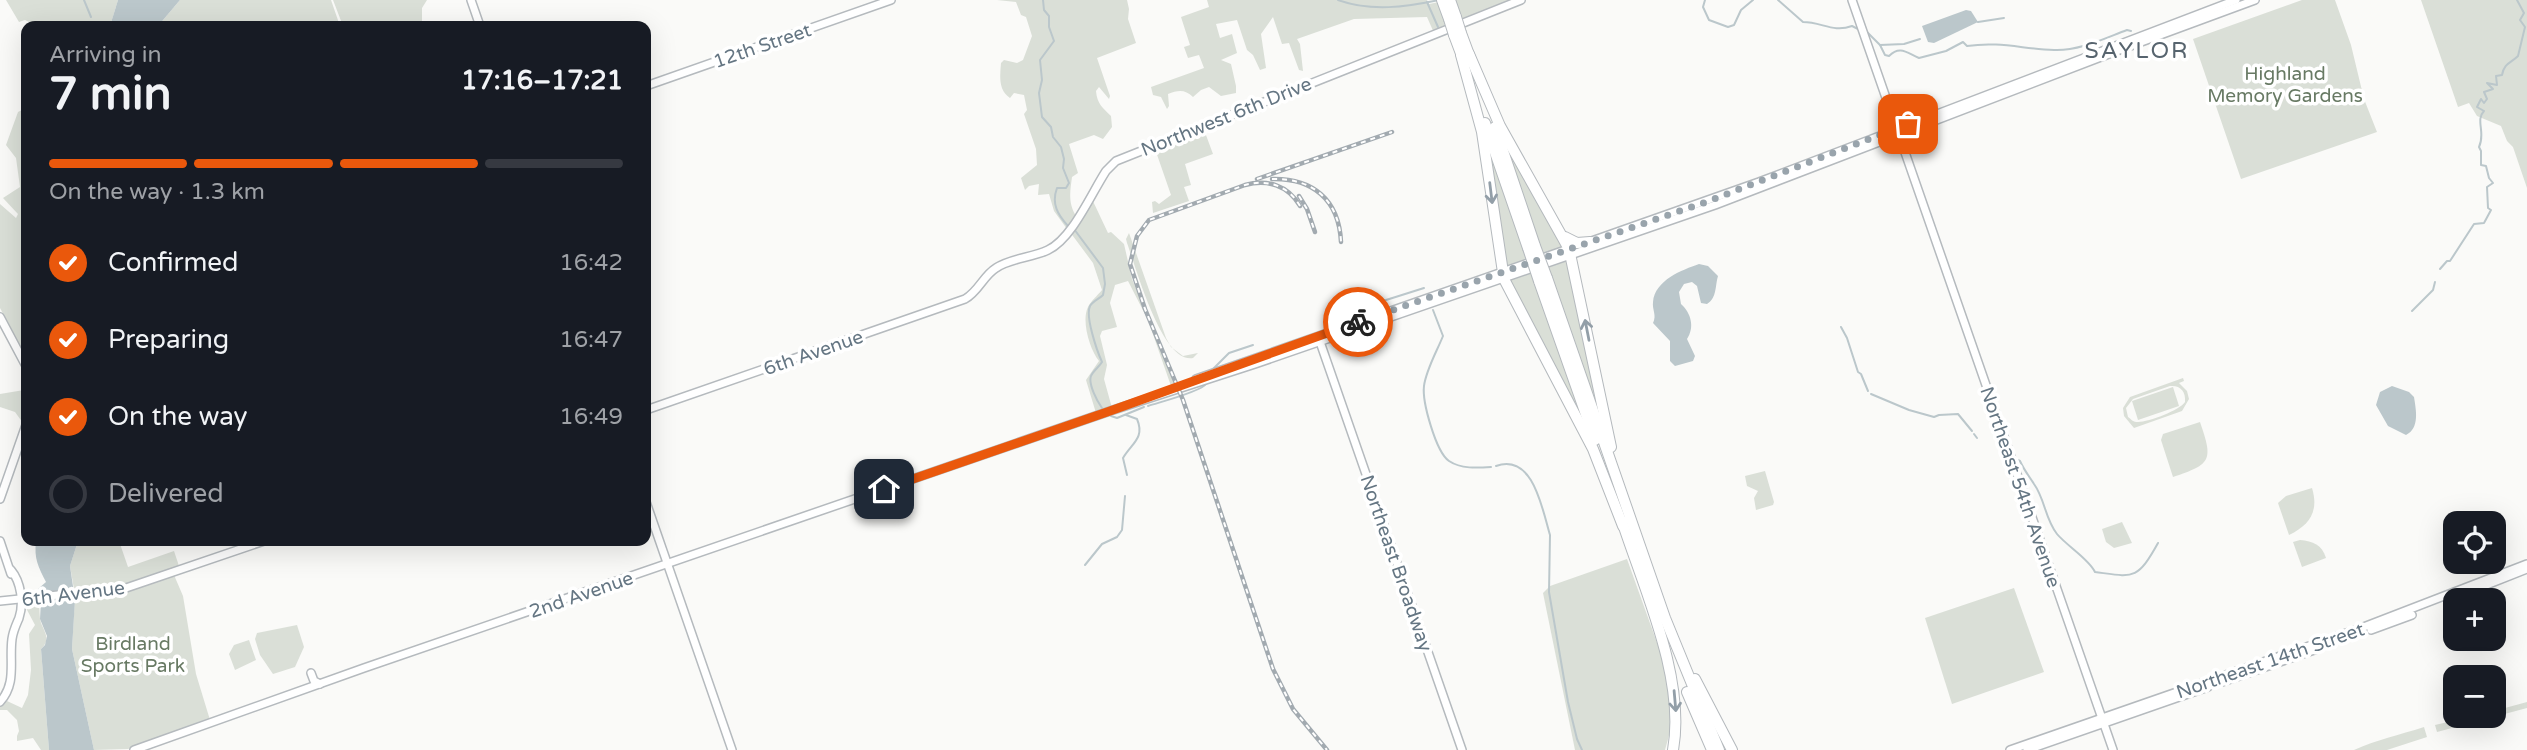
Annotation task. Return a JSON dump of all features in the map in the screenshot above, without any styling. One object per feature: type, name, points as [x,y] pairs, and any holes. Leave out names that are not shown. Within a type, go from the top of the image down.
[{"type":"highway","points":[[1447,4],[1532,247],[1581,403]]},
{"type":"highway","points":[[1465,54],[1500,126],[1570,252],[1600,397],[1590,415],[1628,524]]},
{"type":"highway","points":[[1465,54],[1485,151],[1503,276],[1590,415],[1649,586],[1712,750]]},
{"type":"highway","points":[[1560,230],[1572,243],[1590,242]]},
{"type":"highway","points":[[1649,586],[1675,691],[1673,750]]},
{"type":"highway","points":[[1649,586],[1720,750]]},
{"type":"highway","points":[[1649,586],[1732,750]]},
{"type":"main road","points":[[471,0],[478,21]]},
{"type":"main road","name":"12th Street","points":[[651,84],[891,0]]},
{"type":"main road","name":"Northwest 6th Drive","points":[[978,290],[999,266],[1044,252],[1057,245],[1108,168],[1122,158],[1521,0]]},
{"type":"main road","name":"Northeast 54th Avenue","points":[[1852,0],[2113,750]]},
{"type":"main road","points":[[1570,252],[1761,189],[1898,131],[2236,0]]},
{"type":"main road","points":[[1570,252],[1590,242],[2255,0]]},
{"type":"main road","name":"2nd Avenue","points":[[134,750],[1570,252]]},
{"type":"main road","points":[[974,279],[979,282],[986,278]]},
{"type":"main road","name":"6th Avenue","points":[[651,408],[961,301],[978,290]]},
{"type":"main road","points":[[0,317],[21,357]]},
{"type":"main road","name":"Northeast Broadway","points":[[1319,338],[1462,750]]},
{"type":"main road","points":[[0,499],[21,439]]},
{"type":"main road","points":[[651,517],[732,750]]},
{"type":"main road","points":[[0,541],[19,599],[12,642],[11,681],[9,690],[0,702]]},
{"type":"main road","name":"6th Avenue","points":[[0,601],[130,587],[249,546]]},
{"type":"main road","name":"Northeast 14th Street","points":[[2027,750],[2371,625],[2527,564]]},
{"type":"main road","name":"Northeast 14th Street","points":[[2010,750],[2393,622],[2527,569]]},
{"type":"main road","points":[[311,673],[314,681],[321,684]]},
{"type":"green space","points":[[6,0],[118,0],[112,21],[19,22]]},
{"type":"green space","points":[[180,0],[331,0],[338,21],[162,21]]},
{"type":"green space","points":[[333,0],[427,0],[422,8],[422,21],[341,21]]},
{"type":"green space","points":[[997,0],[1127,0],[1128,19],[1136,43],[1097,58],[1109,99],[1099,87],[1096,91],[1101,105],[1111,116],[1112,127],[1103,139],[1094,135],[1069,144],[1078,173],[1072,177],[1070,193],[1076,216],[1067,229],[1054,211],[1049,194],[1038,195],[1039,184],[1029,186],[1025,190],[1021,178],[1037,165],[1036,149],[1024,114],[1027,110],[1024,95],[1014,93],[1010,98],[1003,91],[1001,63],[1004,60],[1017,63],[1023,60],[1032,36],[1026,17],[1021,15],[1016,2]]},
{"type":"green space","points":[[1207,0],[1427,0],[1429,4],[1439,2],[1447,27],[1434,33],[1427,17],[1354,19],[1297,39],[1303,71],[1299,70],[1289,43],[1282,44],[1273,17],[1261,34],[1266,68],[1260,70],[1253,55],[1247,50],[1237,20],[1216,24],[1220,38],[1232,34],[1237,53],[1221,60],[1231,64],[1236,93],[1221,96],[1209,87],[1193,97],[1184,91],[1175,92],[1168,94],[1167,109],[1161,97],[1153,95],[1151,87],[1204,68],[1199,55],[1188,58],[1184,47],[1190,45],[1181,17],[1209,7]]},
{"type":"green space","points":[[1454,0],[1516,0],[1462,21]]},
{"type":"green space","name":"Highland Memory Gardens","points":[[2302,0],[2335,0],[2351,45],[2364,99],[2377,132],[2241,179],[2193,39]]},
{"type":"green space","points":[[2421,0],[2527,0],[2527,188],[2513,147],[2507,141],[2501,126],[2477,116],[2469,103],[2458,107]]},
{"type":"green space","points":[[21,110],[21,348],[0,308],[0,204],[16,218],[18,214],[3,198],[20,187],[16,158],[6,145],[18,112]]},
{"type":"green space","points":[[1482,125],[1528,260],[1504,268]]},
{"type":"green space","points":[[1498,126],[1565,247],[1542,255]]},
{"type":"green space","points":[[1203,127],[1213,154],[1185,164],[1191,185],[1184,187],[1189,201],[1153,213],[1152,202],[1159,204],[1171,195],[1154,146]]},
{"type":"green space","points":[[1091,197],[1108,233],[1111,232],[1124,244],[1132,279],[1176,384],[1171,386],[1148,320],[1128,281],[1115,285],[1110,303],[1117,327],[1102,331],[1100,336],[1107,365],[1104,379],[1112,408],[1096,413],[1086,380],[1099,361],[1090,343],[1086,313],[1102,290],[1093,263],[1070,232]]},
{"type":"green space","points":[[1129,233],[1168,341],[1161,331],[1144,292],[1127,243]]},
{"type":"green space","points":[[1570,257],[1599,403],[1594,405],[1546,266]]},
{"type":"green space","points":[[1532,271],[1580,410],[1576,411],[1508,280]]},
{"type":"green space","points":[[1177,351],[1183,356],[1198,353],[1193,358],[1182,356]]},
{"type":"green space","points":[[2183,378],[2184,381],[2179,383],[2187,391],[2189,399],[2182,411],[2134,428],[2124,416],[2123,408],[2130,397]],"holes":[[[2170,386],[2182,390],[2185,398],[2182,405],[2164,415],[2143,421],[2135,422],[2128,417],[2126,408],[2133,399]]]},
{"type":"green space","points":[[2173,387],[2179,406],[2138,420],[2132,401]]},
{"type":"green space","points":[[21,390],[21,420],[15,412],[0,407],[0,394]]},
{"type":"green space","points":[[2200,422],[2207,445],[2206,459],[2196,468],[2173,477],[2161,440],[2163,434]]},
{"type":"green space","points":[[1765,471],[1774,502],[1773,505],[1756,510],[1754,498],[1758,491],[1747,486],[1745,476]]},
{"type":"green space","points":[[2312,488],[2314,504],[2311,516],[2302,527],[2289,535],[2278,503],[2286,496]]},
{"type":"green space","points":[[2122,522],[2132,543],[2114,548],[2106,542],[2102,529]]},
{"type":"green space","points":[[2300,540],[2316,544],[2326,558],[2302,567],[2293,542]]},
{"type":"green space","points":[[76,546],[121,546],[128,567],[174,551],[179,566],[126,584],[74,589],[70,566]]},
{"type":"green space","points":[[1627,559],[1670,679],[1671,728],[1665,750],[1575,750],[1543,593],[1550,586]]},
{"type":"green space","name":"Birdland Sports Park","points":[[174,575],[183,596],[196,674],[210,720],[128,749],[94,750],[72,649],[75,597]]},
{"type":"green space","points":[[2014,588],[2044,672],[1952,704],[1925,618]]},
{"type":"green space","points":[[31,602],[39,605],[40,621],[46,636],[46,643],[41,649],[49,750],[41,750],[33,738],[17,741],[17,720],[7,710],[0,710],[0,705],[7,701],[22,708],[28,695],[31,670],[29,634],[35,625],[26,608]]},
{"type":"green space","points":[[297,625],[304,647],[295,667],[273,674],[260,655],[255,639],[257,633]]},
{"type":"green space","points":[[249,640],[256,660],[235,670],[229,654],[234,645]]},
{"type":"green space","points":[[2527,702],[2527,708],[2506,714],[2506,708]]},
{"type":"green space","points":[[2443,723],[2443,728],[2452,728],[2437,732],[2435,725]]},
{"type":"green space","points":[[2424,727],[2427,737],[2387,750],[2354,750],[2379,740]]},
{"type":"shaded area","points":[[118,0],[180,0],[162,21],[112,21]]},
{"type":"shaded area","points":[[1966,10],[1971,11],[1978,22],[1934,43],[1928,42],[1922,26]]},
{"type":"shaded area","points":[[1699,264],[1708,266],[1718,276],[1715,292],[1707,304],[1701,303],[1697,286],[1692,282],[1684,284],[1679,292],[1681,304],[1691,320],[1687,339],[1695,356],[1693,361],[1675,366],[1670,361],[1670,341],[1653,323],[1653,302],[1655,294],[1664,282]]},
{"type":"shaded area","points":[[2392,386],[2409,392],[2414,397],[2415,423],[2406,435],[2388,426],[2376,405],[2380,392]]},
{"type":"shaded area","points":[[36,546],[76,546],[70,566],[75,600],[72,649],[94,750],[49,750],[41,649],[47,636],[40,619],[41,600],[38,589],[46,582]]},
{"type":"waterway","points":[[84,0],[91,17]]},
{"type":"waterway","points":[[1043,0],[1054,41],[1040,60],[1042,80],[1039,93],[1042,117],[1051,127],[1064,159],[1063,168],[1069,183],[1066,188],[1057,188],[1055,204],[1068,226]]},
{"type":"waterway","points":[[1338,0],[1376,7],[1414,5],[1439,0]]},
{"type":"waterway","points":[[1705,0],[1703,7],[1709,20],[1728,27],[1734,25],[1741,10],[1753,0]]},
{"type":"waterway","points":[[1778,0],[1803,22],[1833,28],[1852,26],[1860,30]]},
{"type":"waterway","points":[[2440,269],[2450,261],[2474,224],[2484,223],[2491,210],[2488,208],[2487,187],[2493,183],[2486,166],[2481,165],[2479,147],[2480,118],[2484,111],[2477,107],[2481,99],[2484,103],[2487,99],[2484,92],[2493,89],[2487,83],[2497,85],[2496,76],[2502,75],[2506,66],[2518,56],[2525,27],[2520,20],[2524,13],[2517,0]]},
{"type":"waterway","points":[[1427,2],[1438,27]]},
{"type":"waterway","points":[[1978,22],[2004,18]]},
{"type":"waterway","points":[[1867,32],[1880,45],[1885,55],[1889,56],[1900,50],[1919,58],[1946,51],[1963,42],[1967,46],[1990,44],[2073,49],[2127,30],[2131,31]]},
{"type":"waterway","points":[[1880,45],[1904,44],[1920,39]]},
{"type":"waterway","points":[[1074,229],[1103,268],[1103,295],[1091,304],[1089,311],[1092,334],[1102,362],[1090,379],[1102,408]]},
{"type":"waterway","points":[[2412,311],[2433,290],[2435,282]]},
{"type":"waterway","points":[[1345,313],[1424,288]]},
{"type":"waterway","points":[[1433,310],[1443,336],[1427,374],[1424,393],[1435,438],[1444,456],[1454,464],[1491,467]]},
{"type":"waterway","points":[[1841,327],[1868,391]]},
{"type":"waterway","points":[[1212,370],[1229,353],[1253,345]]},
{"type":"waterway","points":[[1148,406],[1206,384]]},
{"type":"waterway","points":[[1871,394],[1934,417],[1958,414],[1972,431]]},
{"type":"waterway","points":[[1111,416],[1117,418],[1144,407]]},
{"type":"waterway","points":[[1126,415],[1137,419],[1139,426],[1138,436],[1123,458],[1127,475]]},
{"type":"waterway","points":[[1974,434],[1977,438]]},
{"type":"waterway","points":[[2018,460],[2038,490],[2057,534],[2088,562],[2095,572],[2133,574],[2145,564],[2158,543]]},
{"type":"waterway","points":[[1496,466],[1509,464],[1519,467],[1534,485],[1543,511],[1550,535],[1549,592],[1568,702],[1582,750]]},
{"type":"waterway","points":[[1085,565],[1102,544],[1117,537],[1122,530],[1125,496]]},
{"type":"railway","points":[[1257,179],[1392,132]]},
{"type":"railway","points":[[1272,179],[1299,182],[1321,194],[1335,214],[1341,242]]},
{"type":"railway","points":[[1300,206],[1289,193],[1276,185],[1245,185],[1149,220],[1137,236],[1130,264],[1145,309],[1183,400],[1273,669],[1293,709],[1327,750]]},
{"type":"railway","points":[[1299,196],[1315,232]]},
{"type":"way so far","points":[[1358,322],[1706,202],[1908,124]]},
{"type":"district","name":"SAYLOR","points":[[2137,50]]},
{"type":"route","points":[[884,489],[1358,322]]}]
